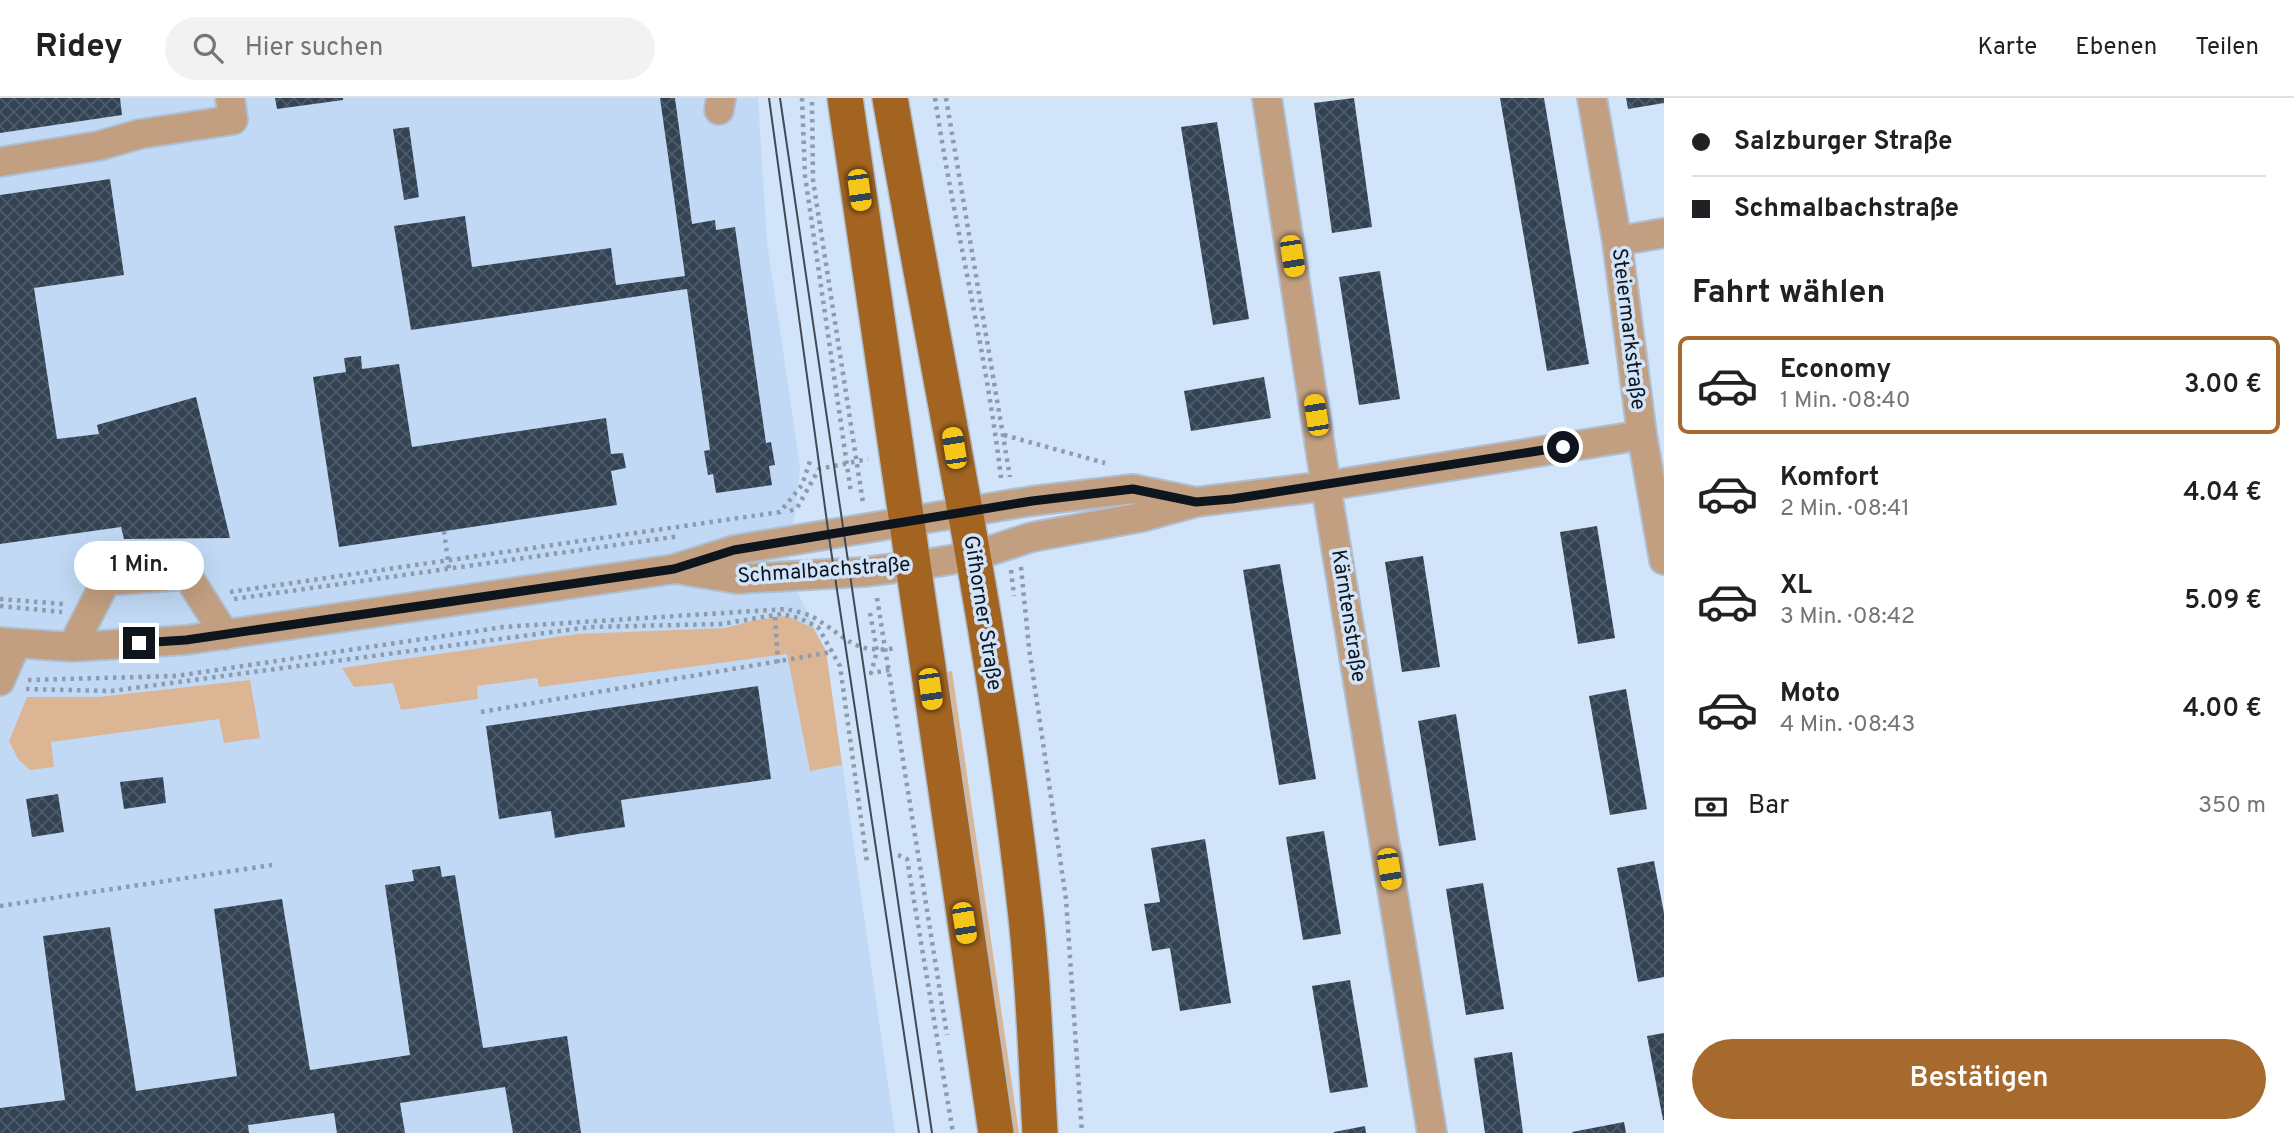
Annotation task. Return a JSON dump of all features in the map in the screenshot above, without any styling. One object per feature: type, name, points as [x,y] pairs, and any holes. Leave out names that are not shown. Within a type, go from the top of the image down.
[{"type":"main road","points":[[845,98],[996,1133]]},
{"type":"main road","name":"Gifhorner Straße","points":[[890,98],[967,513],[1026,914],[1040,1133]]},
{"type":"street","points":[[0,162],[97,146],[140,134],[233,120],[230,98]]},
{"type":"street","name":"Kärntenstraße","points":[[1267,98],[1326,486],[1432,1133]]},
{"type":"street","name":"Steiermarkstraße","points":[[1592,98],[1617,242],[1642,435],[1664,561]]},
{"type":"street","points":[[1617,242],[1664,233]]},
{"type":"street","points":[[1196,502],[1326,486],[1642,435]]},
{"type":"street","name":"Schmalbachstraße","points":[[8,643],[72,647],[225,635],[674,569],[734,550],[1004,505],[1133,489],[1196,502]]},
{"type":"street","name":"Schmalbachstraße","points":[[674,569],[737,579],[863,572],[974,556],[1014,554],[1196,502]]},
{"type":"street","points":[[72,647],[89,608],[106,581],[187,575],[225,635]]},
{"type":"street","points":[[5,683],[8,643]]},
{"type":"path","points":[[802,98],[805,176],[850,493]]},
{"type":"path","points":[[768,522],[797,508],[819,469],[856,461],[813,180],[812,98]]},
{"type":"path","points":[[935,98],[947,180],[994,418],[1004,505]]},
{"type":"path","points":[[946,98],[1002,416],[1010,477]]},
{"type":"path","points":[[994,418],[1002,416]]},
{"type":"path","points":[[843,440],[853,439]]},
{"type":"path","points":[[201,600],[780,512],[802,485],[810,461],[814,476]]},
{"type":"path","points":[[444,531],[449,569]]},
{"type":"path","points":[[201,600],[449,569],[683,535]]},
{"type":"path","points":[[1014,554],[1016,606]]},
{"type":"path","points":[[1014,554],[1066,899],[1082,1133]]},
{"type":"path","points":[[0,599],[89,608]]},
{"type":"path","points":[[0,606],[89,608]]},
{"type":"path","points":[[5,683],[176,676],[503,627],[786,609],[811,616],[845,642],[877,651]]},
{"type":"path","points":[[870,613],[877,651],[871,673],[890,670]]},
{"type":"path","points":[[5,683],[111,691],[590,627],[721,624],[781,614],[799,618],[818,627],[840,666],[867,862]]},
{"type":"path","points":[[775,617],[778,663]]},
{"type":"path","points":[[1021,649],[1030,648]]},
{"type":"path","points":[[887,649],[950,1048]]},
{"type":"path","points":[[481,712],[832,652]]},
{"type":"path","points":[[898,855],[907,859],[953,1133]]},
{"type":"path","points":[[0,906],[272,865]]},
{"type":"shaded area","points":[[0,98],[758,98],[767,242],[800,467],[788,573],[826,651],[895,1133],[0,1133]]},
{"type":"shaded area","points":[[787,616],[813,628],[826,651],[842,765],[810,771],[787,654],[539,687],[537,678],[477,686],[478,699],[401,710],[393,683],[354,687],[342,668],[578,634],[726,628],[755,620]]},
{"type":"shaded area","points":[[952,671],[1019,1133],[1012,1133],[944,673]]},
{"type":"shaded area","points":[[250,680],[260,738],[224,743],[219,719],[51,742],[54,767],[30,770],[18,759],[9,741],[27,697],[99,697]]},
{"type":"building","points":[[0,98],[120,98],[122,115],[0,133]]},
{"type":"building","points":[[275,98],[343,98],[343,100],[277,109]]},
{"type":"building","points":[[660,98],[675,98],[692,224],[715,220],[716,230],[735,227],[766,443],[771,442],[775,465],[769,466],[772,485],[716,493],[713,474],[708,475],[704,451],[710,450],[687,289],[411,330],[394,226],[465,216],[472,267],[611,248],[616,285],[685,276]]},
{"type":"building","points":[[1354,98],[1372,227],[1332,233],[1314,103]]},
{"type":"building","points":[[1500,98],[1544,98],[1589,364],[1547,371]]},
{"type":"building","points":[[1626,98],[1664,98],[1664,103],[1628,109]]},
{"type":"building","points":[[1217,122],[1249,319],[1213,325],[1181,127]]},
{"type":"building","points":[[409,127],[419,197],[404,200],[393,129]]},
{"type":"building","points":[[110,179],[124,275],[34,288],[57,439],[99,434],[97,425],[196,397],[230,538],[124,539],[121,527],[0,544],[0,195]]},
{"type":"building","points":[[1380,271],[1400,399],[1359,405],[1339,277]]},
{"type":"building","points":[[361,356],[362,369],[399,364],[412,447],[606,418],[611,454],[623,453],[626,468],[611,471],[617,505],[339,547],[313,377],[346,372],[344,358]]},
{"type":"building","points":[[1264,377],[1271,418],[1191,431],[1184,391]]},
{"type":"building","points":[[1597,526],[1615,638],[1578,644],[1560,532]]},
{"type":"building","points":[[1423,556],[1440,667],[1402,672],[1385,562]]},
{"type":"building","points":[[1280,564],[1316,779],[1279,785],[1243,570]]},
{"type":"building","points":[[758,686],[771,779],[621,800],[625,827],[555,838],[551,811],[499,819],[486,726]]},
{"type":"building","points":[[1626,689],[1647,809],[1610,815],[1589,696]]},
{"type":"building","points":[[1456,714],[1476,840],[1439,846],[1418,721]]},
{"type":"building","points":[[163,777],[166,803],[124,809],[120,782]]},
{"type":"building","points":[[58,794],[64,832],[32,837],[26,799]]},
{"type":"building","points":[[1324,831],[1341,934],[1303,940],[1286,837]]},
{"type":"building","points":[[1205,839],[1231,1003],[1180,1011],[1170,948],[1152,951],[1144,904],[1160,902],[1151,848]]},
{"type":"building","points":[[1654,861],[1664,913],[1664,977],[1638,982],[1617,868]]},
{"type":"building","points":[[440,866],[442,877],[455,875],[483,1048],[567,1036],[581,1133],[513,1133],[505,1087],[400,1103],[405,1133],[337,1133],[334,1113],[248,1125],[249,1133],[0,1133],[0,1108],[65,1100],[43,936],[110,927],[136,1091],[237,1076],[214,909],[282,899],[310,1070],[410,1055],[385,885],[414,881],[412,870]]},
{"type":"building","points":[[1483,883],[1504,1009],[1466,1015],[1446,889]]},
{"type":"building","points":[[1350,980],[1368,1087],[1330,1093],[1312,986]]},
{"type":"building","points":[[1664,1033],[1664,1120],[1663,1120],[1647,1036]]},
{"type":"building","points":[[1512,1052],[1523,1133],[1485,1133],[1474,1058]]},
{"type":"building","points":[[1624,1122],[1626,1133],[1572,1132]]},
{"type":"building","points":[[1365,1126],[1366,1133],[1334,1133],[1334,1132]]},
{"type":"tram line","points":[[769,98],[829,537],[919,1133]]},
{"type":"tram line","points":[[780,98],[932,1133]]},
{"type":"route","points":[[139,643],[186,640],[324,621],[674,569],[734,550],[828,537],[1013,503],[1133,489],[1196,502],[1232,499],[1563,447]]}]
